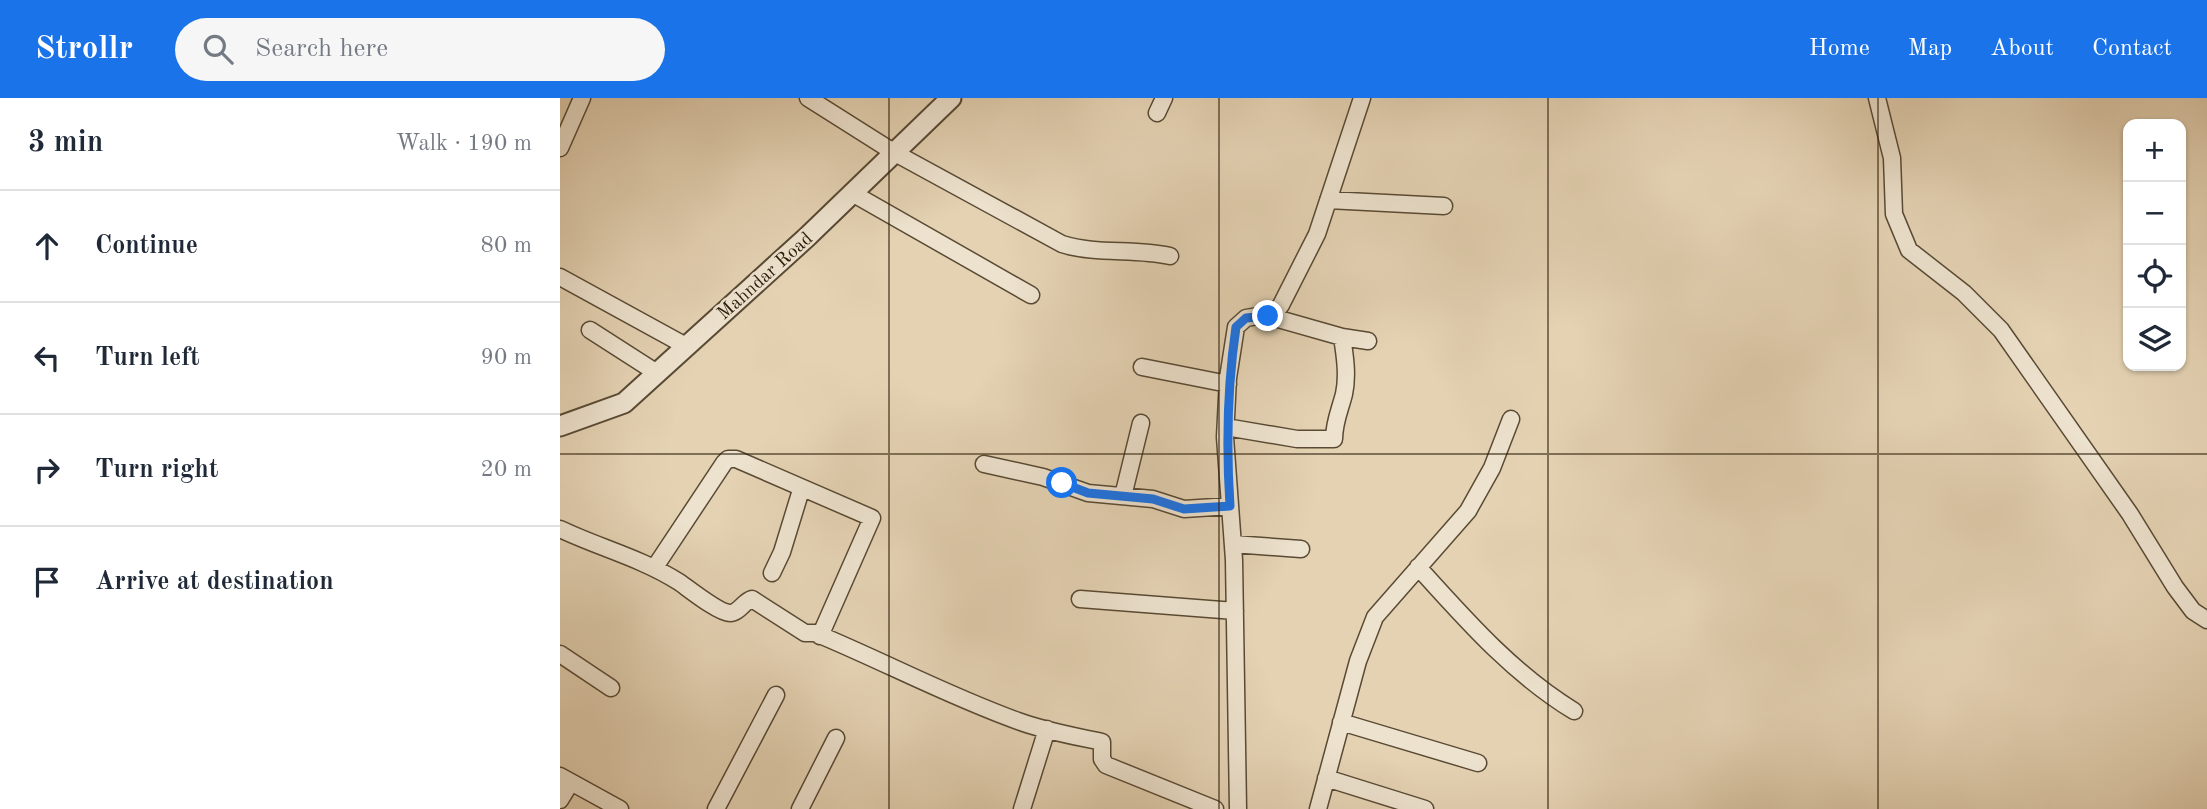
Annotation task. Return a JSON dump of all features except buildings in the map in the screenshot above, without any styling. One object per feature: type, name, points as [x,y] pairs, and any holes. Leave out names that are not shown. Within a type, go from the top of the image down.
[{"type":"street","points":[[563,153],[582,98]]},
{"type":"street","points":[[808,98],[895,153],[1062,244],[1085,249],[1139,251],[1170,256]]},
{"type":"street","name":"Mahndar Road","points":[[560,426],[624,402],[852,193],[951,98]]},
{"type":"street","points":[[1238,809],[1233,544],[1226,427],[1228,384],[1236,327],[1246,318],[1275,313],[1281,305],[1317,234],[1362,98]]},
{"type":"street","points":[[1877,98],[1892,159],[1894,215],[1909,250],[1964,293],[2001,330],[2130,514],[2175,587],[2193,611],[2207,620]]},
{"type":"street","points":[[852,193],[1031,295]]},
{"type":"street","points":[[1328,200],[1444,206]]},
{"type":"street","points":[[560,276],[686,346]]},
{"type":"street","points":[[1268,316],[1342,337],[1368,341]]},
{"type":"street","points":[[590,330],[657,373]]},
{"type":"street","points":[[1226,427],[1297,439],[1334,439],[1334,424],[1345,391],[1346,365],[1342,337]]},
{"type":"street","points":[[1142,367],[1228,384]]},
{"type":"street","points":[[1318,809],[1358,661],[1375,617],[1468,511],[1492,468],[1511,419]]},
{"type":"street","points":[[1123,496],[1141,423]]},
{"type":"street","points":[[655,567],[728,459],[872,517],[820,636]]},
{"type":"street","points":[[984,464],[1052,479],[1088,493],[1153,499],[1184,509],[1230,506]]},
{"type":"street","points":[[772,573],[782,552],[802,489]]},
{"type":"street","points":[[560,530],[655,567],[723,611],[737,611],[752,599],[805,633],[820,636],[957,698],[1022,723],[1102,743],[1102,760],[1106,765],[1215,809]]},
{"type":"street","points":[[1233,544],[1301,549]]},
{"type":"street","points":[[1418,567],[1461,614],[1526,676],[1574,710]]},
{"type":"street","points":[[1080,599],[1235,611]]},
{"type":"street","points":[[560,654],[611,688]]},
{"type":"street","points":[[716,809],[776,695]]},
{"type":"street","points":[[1341,722],[1478,763]]},
{"type":"street","points":[[1021,809],[1047,729]]},
{"type":"street","points":[[800,809],[836,738]]},
{"type":"street","points":[[1326,778],[1425,809]]},
{"type":"street","points":[[560,800],[565,779],[620,809]]},
{"type":"route","points":[[1062,483],[1088,493],[1153,499],[1184,509],[1230,506],[1225,437],[1228,378],[1236,327],[1239,321],[1246,318],[1268,316]]}]
